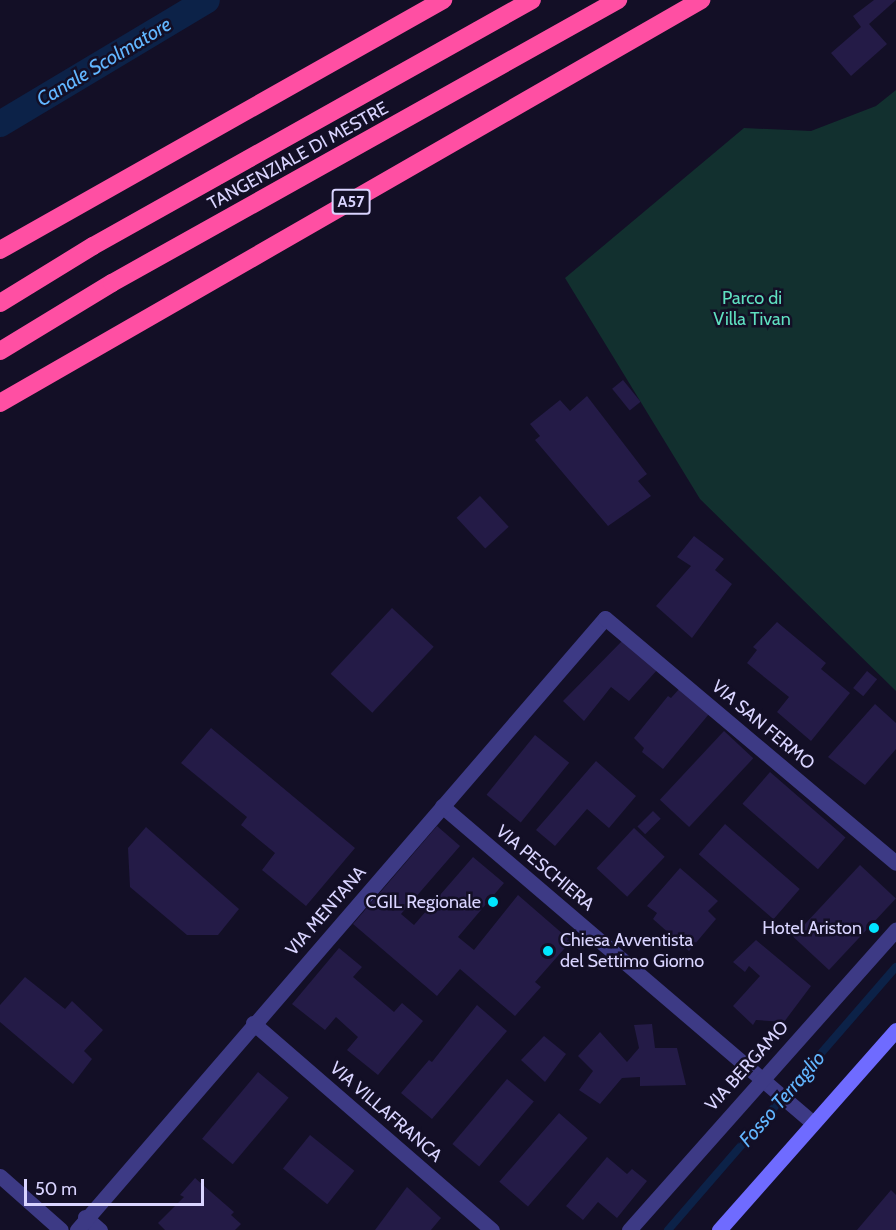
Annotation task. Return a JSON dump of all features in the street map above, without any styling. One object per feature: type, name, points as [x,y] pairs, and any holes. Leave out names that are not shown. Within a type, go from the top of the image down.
[{"type":"highway","points":[[0,250],[443,0]]},
{"type":"highway","name":"TANGENZIALE DI MESTRE","points":[[2,302],[93,246],[532,0]]},
{"type":"highway","name":"TANGENZIALE DI MESTRE","points":[[0,351],[112,283],[618,0]]},
{"type":"highway","name":"A57","points":[[0,403],[701,0]]},
{"type":"main road","points":[[719,1230],[896,1030]]},
{"type":"street","name":"VIA MENTANA","points":[[81,1224],[605,618]]},
{"type":"street","name":"VIA SAN FERMO","points":[[605,618],[896,862]]},
{"type":"street","name":"VIA PESCHIERA","points":[[442,806],[813,1123]]},
{"type":"street","name":"VIA BERGAMO","points":[[629,1230],[896,929]]},
{"type":"street","name":"VIA VILLAFRANCA","points":[[254,1023],[492,1230]]},
{"type":"street","points":[[0,1176],[61,1230]]},
{"type":"street","points":[[81,1224],[100,1230]]},
{"type":"green space","name":"Parco di Villa Tivan","points":[[896,90],[896,691],[700,499],[565,278],[744,128],[811,131],[876,106]]},
{"type":"building","points":[[874,0],[896,0],[869,24],[887,44],[851,76],[831,53],[861,27],[853,16]]},
{"type":"building","points":[[623,380],[641,402],[630,411],[612,389]]},
{"type":"building","points":[[587,396],[647,474],[638,481],[651,496],[608,526],[535,440],[540,436],[530,424],[560,400],[570,411]]},
{"type":"building","points":[[480,496],[509,527],[485,549],[457,518]]},
{"type":"building","points":[[694,536],[724,559],[715,570],[732,584],[692,638],[656,606],[691,566],[677,557]]},
{"type":"building","points":[[392,608],[434,647],[372,713],[331,674]]},
{"type":"building","points":[[777,622],[826,663],[821,669],[850,693],[811,741],[777,712],[789,697],[747,663],[757,650],[753,647]]},
{"type":"building","points":[[624,639],[658,669],[629,701],[611,687],[584,721],[563,701]]},
{"type":"building","points":[[867,671],[877,679],[863,696],[853,688]]},
{"type":"building","points":[[680,688],[709,714],[663,769],[642,752],[644,748],[634,738],[668,696],[671,698]]},
{"type":"building","points":[[875,704],[896,723],[896,749],[865,785],[828,757]]},
{"type":"building","points":[[211,728],[355,848],[306,906],[262,870],[275,853],[241,825],[247,817],[181,763]]},
{"type":"building","points":[[724,731],[753,758],[689,827],[660,800]]},
{"type":"building","points":[[535,735],[569,763],[521,823],[487,795]]},
{"type":"building","points":[[596,761],[636,796],[609,828],[587,809],[555,846],[536,830]]},
{"type":"building","points":[[770,772],[845,838],[818,869],[742,804]]},
{"type":"building","points":[[653,811],[661,819],[645,834],[637,827]]},
{"type":"building","points":[[725,824],[800,889],[773,919],[699,854]]},
{"type":"building","points":[[437,826],[460,846],[401,914],[414,925],[473,857],[504,883],[458,937],[474,950],[518,895],[571,941],[535,982],[541,987],[515,1016],[460,969],[437,996],[353,924]]},
{"type":"building","points":[[146,827],[239,909],[218,935],[187,935],[130,887],[128,848]]},
{"type":"building","points":[[634,828],[665,857],[627,897],[596,868]]},
{"type":"building","points":[[860,865],[896,898],[829,970],[793,937]]},
{"type":"building","points":[[680,868],[718,901],[708,911],[716,919],[689,951],[653,919],[657,913],[647,906]]},
{"type":"building","points":[[756,940],[811,986],[784,1022],[756,1020],[753,1025],[733,1006],[760,976],[749,966],[745,972],[733,962]]},
{"type":"building","points":[[339,948],[362,967],[353,977],[394,1012],[402,1003],[423,1021],[378,1075],[347,1050],[358,1037],[336,1017],[325,1030],[292,1004]]},
{"type":"building","points":[[25,977],[65,1009],[72,1001],[103,1030],[84,1051],[92,1059],[73,1084],[0,1022],[0,1005]]},
{"type":"building","points":[[477,1005],[507,1031],[432,1119],[401,1093],[429,1060],[432,1062]]},
{"type":"building","points":[[652,1024],[655,1048],[677,1048],[686,1085],[640,1086],[640,1077],[622,1078],[600,1104],[579,1090],[593,1071],[578,1056],[600,1032],[627,1062],[639,1048],[634,1025]]},
{"type":"building","points":[[544,1036],[566,1054],[545,1082],[521,1060]]},
{"type":"building","points":[[258,1072],[289,1098],[233,1164],[202,1139]]},
{"type":"building","points":[[507,1079],[534,1101],[479,1167],[452,1144]]},
{"type":"building","points":[[559,1113],[588,1138],[528,1207],[499,1182]]},
{"type":"building","points":[[310,1135],[354,1171],[327,1204],[283,1168]]},
{"type":"building","points":[[607,1157],[627,1174],[632,1169],[647,1181],[617,1218],[598,1202],[583,1220],[566,1206]]},
{"type":"building","points":[[195,1178],[234,1212],[231,1215],[241,1224],[235,1230],[165,1230],[158,1223],[184,1197],[180,1195]]},
{"type":"building","points":[[407,1187],[441,1218],[431,1230],[375,1230]]},
{"type":"building","points":[[891,1190],[896,1195],[896,1230],[857,1230]]},
{"type":"waterway","name":"Canale Scolmatore","points":[[0,124],[207,0]]},
{"type":"waterway","name":"Fosso Terraglio","points":[[668,1230],[896,967]]},
{"type":"place","name":"CGIL Regionale","points":[[493,902]]},
{"type":"place","name":"Hotel Ariston","points":[[874,928]]},
{"type":"place","name":"Chiesa Avventista del Settimo Giorno","points":[[548,951]]}]
